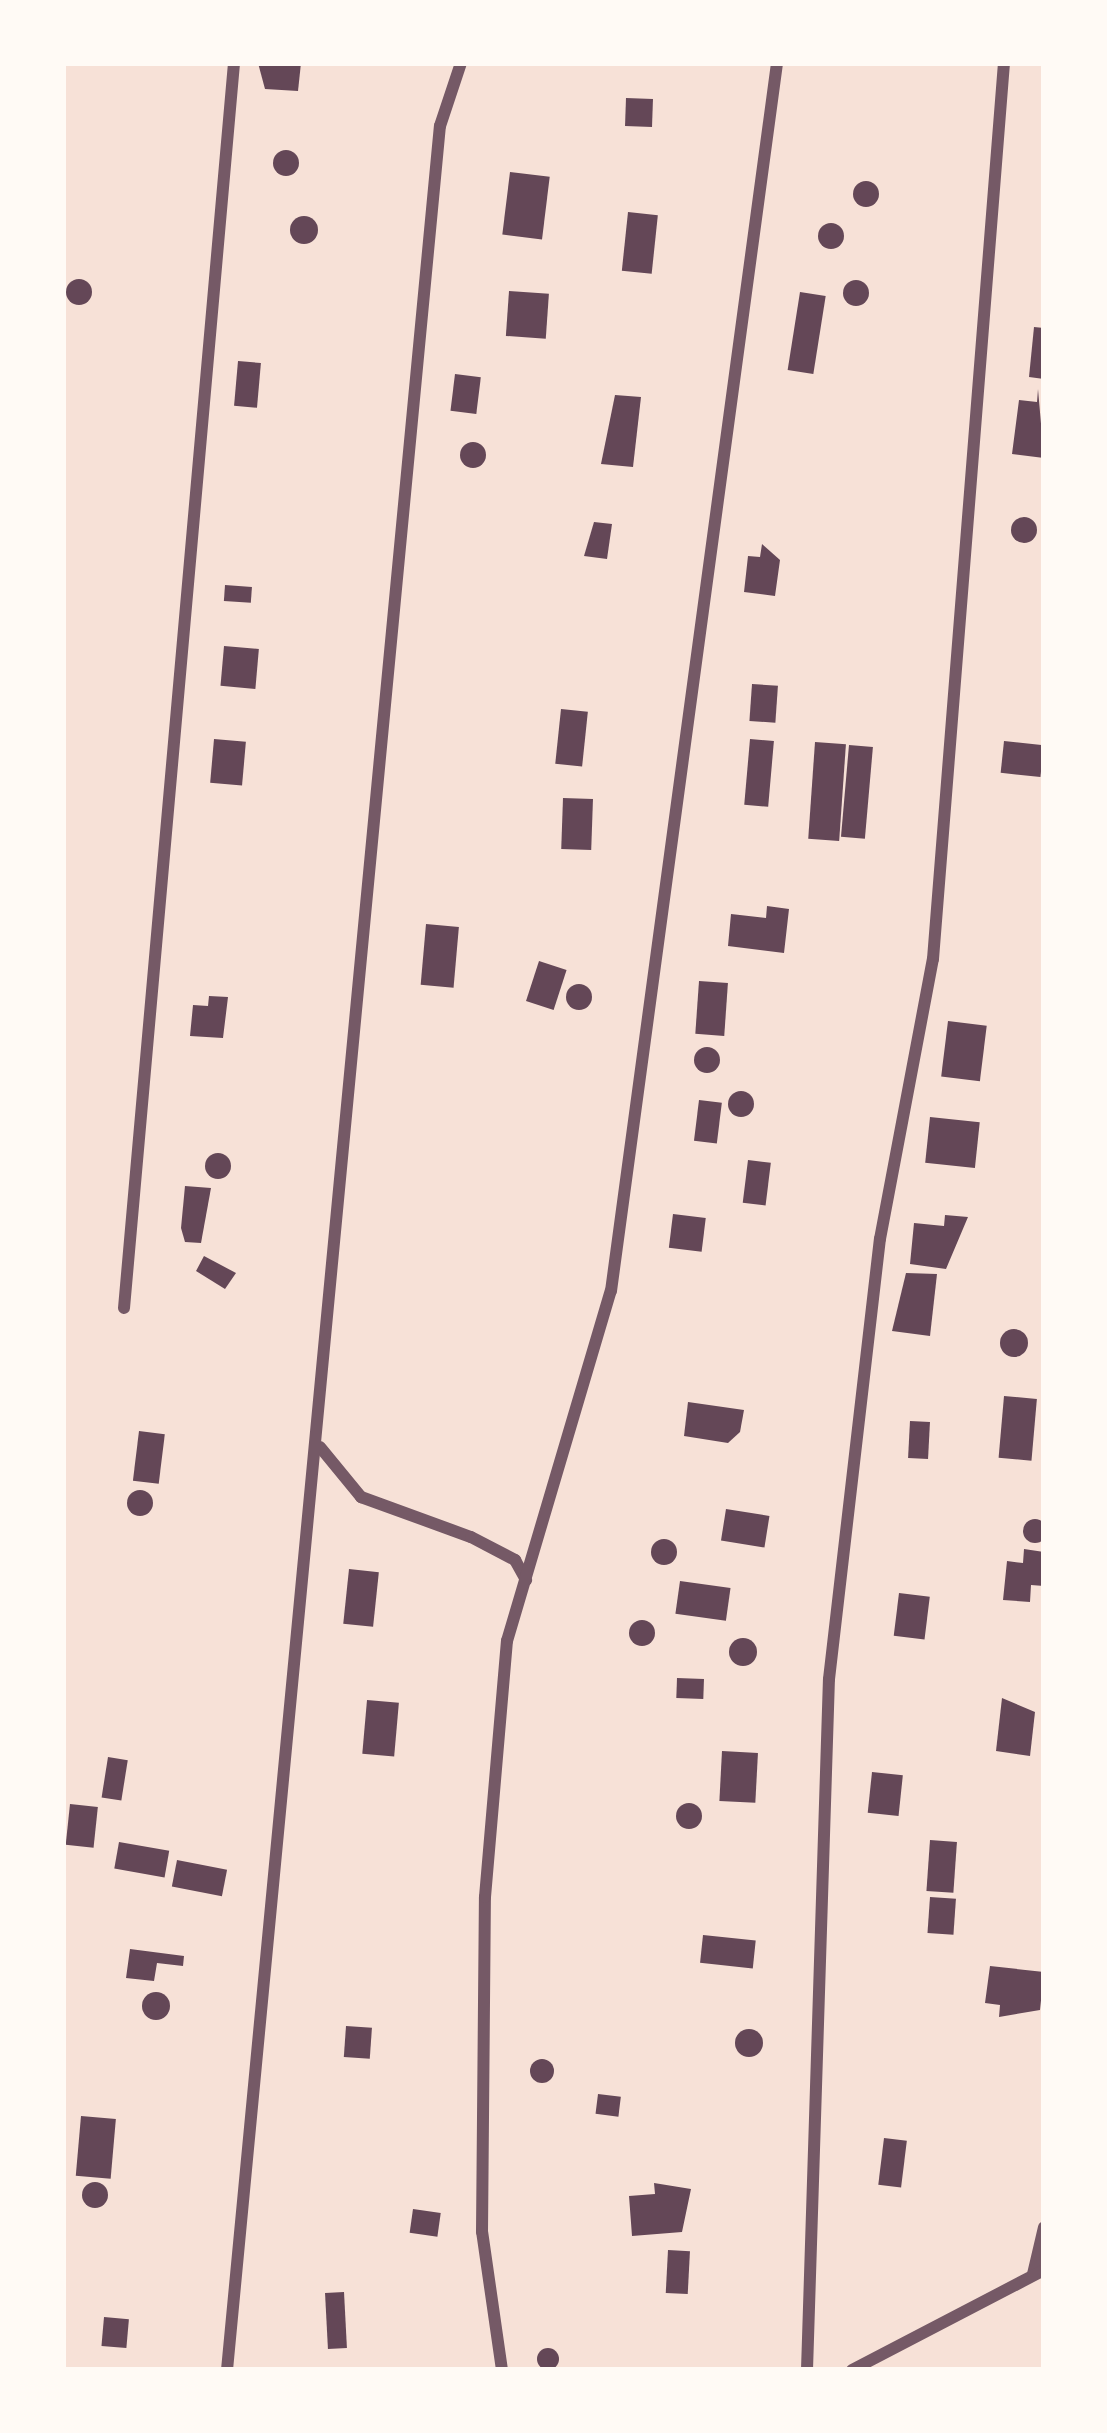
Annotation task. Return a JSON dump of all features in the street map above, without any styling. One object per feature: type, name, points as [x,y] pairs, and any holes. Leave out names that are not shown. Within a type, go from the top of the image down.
[{"type":"street","points":[[124,1308],[235,63]]},
{"type":"street","points":[[227,2370],[320,1446],[440,125],[461,63]]},
{"type":"street","points":[[502,2370],[482,2232],[485,1897],[508,1641],[611,1291],[776,63]]},
{"type":"street","points":[[807,2370],[829,1679],[880,1238],[932,959],[1004,63]]},
{"type":"street","points":[[320,1446],[361,1497],[471,1537],[515,1560],[526,1580]]},
{"type":"street","points":[[852,2370],[1039,2272],[1044,2227]]},
{"type":"building","points":[[258,63],[301,63],[298,91],[265,89]]},
{"type":"building","points":[[626,98],[653,99],[652,127],[625,126]]},
{"type":"building","points":[[286,150],[299,163],[286,176],[273,163]]},
{"type":"building","points":[[510,172],[550,177],[542,239],[502,235]]},
{"type":"building","points":[[866,181],[876,184],[876,204],[866,207],[856,204],[853,194],[856,184]]},
{"type":"building","points":[[628,212],[658,215],[652,274],[622,271]]},
{"type":"building","points":[[304,216],[314,220],[318,230],[314,240],[304,244],[294,240],[290,230],[294,220]]},
{"type":"building","points":[[831,223],[844,236],[831,249],[818,236]]},
{"type":"building","points":[[79,279],[89,282],[89,302],[79,305],[69,302],[66,292],[69,282]]},
{"type":"building","points":[[856,280],[869,293],[856,306],[843,293]]},
{"type":"building","points":[[509,291],[549,294],[546,339],[506,336]]},
{"type":"building","points":[[800,292],[826,296],[813,374],[788,370]]},
{"type":"building","points":[[1034,327],[1044,328],[1044,379],[1029,377]]},
{"type":"building","points":[[238,361],[261,363],[257,408],[234,406]]},
{"type":"building","points":[[455,374],[481,377],[476,414],[450,411]]},
{"type":"building","points":[[1038,389],[1044,458],[1012,454],[1019,400],[1037,402]]},
{"type":"building","points":[[615,395],[641,397],[633,467],[601,464]]},
{"type":"building","points":[[473,442],[483,445],[483,465],[473,468],[463,465],[460,455],[463,445]]},
{"type":"building","points":[[1024,517],[1037,530],[1024,543],[1011,530]]},
{"type":"building","points":[[594,522],[612,524],[607,559],[584,556]]},
{"type":"building","points":[[762,544],[780,560],[775,596],[744,592],[748,556],[760,557]]},
{"type":"building","points":[[225,585],[252,587],[251,603],[224,601]]},
{"type":"building","points":[[224,646],[259,649],[255,689],[221,686]]},
{"type":"building","points":[[752,684],[778,686],[775,723],[749,721]]},
{"type":"building","points":[[561,709],[588,712],[582,767],[555,764]]},
{"type":"building","points":[[214,739],[246,742],[242,786],[210,783]]},
{"type":"building","points":[[750,739],[774,741],[768,807],[744,805]]},
{"type":"building","points":[[1004,741],[1044,745],[1040,777],[1001,773]]},
{"type":"building","points":[[815,742],[846,744],[839,841],[808,839]]},
{"type":"building","points":[[849,745],[873,747],[865,839],[841,837]]},
{"type":"building","points":[[563,798],[593,799],[591,850],[561,849]]},
{"type":"building","points":[[767,906],[789,909],[784,953],[728,946],[731,914],[766,918]]},
{"type":"building","points":[[426,924],[459,927],[454,988],[421,985]]},
{"type":"building","points":[[539,961],[567,970],[554,1010],[526,1001]]},
{"type":"building","points":[[699,981],[728,983],[724,1036],[695,1034]]},
{"type":"building","points":[[579,984],[589,987],[589,1007],[579,1010],[569,1007],[566,997],[569,987]]},
{"type":"building","points":[[209,996],[228,997],[223,1038],[190,1036],[193,1005],[208,1006]]},
{"type":"building","points":[[948,1021],[987,1026],[980,1081],[941,1077]]},
{"type":"building","points":[[707,1047],[717,1050],[717,1070],[707,1073],[697,1070],[694,1060],[697,1050]]},
{"type":"building","points":[[741,1091],[754,1104],[741,1117],[728,1104]]},
{"type":"building","points":[[699,1100],[722,1103],[717,1143],[694,1141]]},
{"type":"building","points":[[930,1117],[980,1122],[975,1168],[925,1163]]},
{"type":"building","points":[[218,1153],[228,1156],[228,1176],[218,1179],[208,1176],[205,1166],[208,1156]]},
{"type":"building","points":[[748,1160],[771,1163],[766,1205],[743,1203]]},
{"type":"building","points":[[185,1186],[211,1188],[201,1243],[185,1242],[181,1228]]},
{"type":"building","points":[[673,1214],[706,1218],[702,1252],[669,1248]]},
{"type":"building","points":[[945,1215],[968,1217],[946,1269],[910,1264],[914,1223],[944,1226]]},
{"type":"building","points":[[204,1256],[236,1273],[225,1289],[196,1271]]},
{"type":"building","points":[[906,1273],[937,1274],[930,1336],[892,1331]]},
{"type":"building","points":[[1014,1329],[1024,1333],[1028,1343],[1024,1353],[1014,1357],[1004,1353],[1000,1343],[1004,1333]]},
{"type":"building","points":[[1004,1396],[1037,1399],[1031,1461],[999,1458]]},
{"type":"building","points":[[688,1402],[744,1410],[740,1432],[728,1443],[684,1436]]},
{"type":"building","points":[[910,1421],[930,1422],[928,1459],[908,1458]]},
{"type":"building","points":[[139,1431],[165,1434],[159,1484],[133,1481]]},
{"type":"building","points":[[140,1490],[153,1503],[140,1516],[127,1503]]},
{"type":"building","points":[[726,1509],[769,1516],[764,1547],[721,1541]]},
{"type":"building","points":[[1035,1519],[1047,1531],[1035,1543],[1023,1531]]},
{"type":"building","points":[[664,1539],[674,1542],[674,1562],[664,1565],[654,1562],[651,1552],[654,1542]]},
{"type":"building","points":[[1024,1549],[1044,1552],[1044,1586],[1031,1585],[1030,1602],[1003,1600],[1007,1561],[1023,1563]]},
{"type":"building","points":[[349,1569],[379,1572],[373,1627],[343,1624]]},
{"type":"building","points":[[680,1581],[731,1588],[726,1621],[675,1614]]},
{"type":"building","points":[[899,1593],[930,1597],[925,1639],[894,1636]]},
{"type":"building","points":[[642,1620],[652,1623],[652,1643],[642,1646],[632,1643],[629,1633],[632,1623]]},
{"type":"building","points":[[743,1638],[753,1642],[757,1652],[753,1662],[743,1666],[733,1662],[729,1652],[733,1642]]},
{"type":"building","points":[[677,1678],[704,1679],[703,1699],[676,1698]]},
{"type":"building","points":[[1002,1698],[1035,1712],[1030,1756],[996,1751]]},
{"type":"building","points":[[367,1700],[399,1703],[394,1757],[362,1754]]},
{"type":"building","points":[[722,1751],[758,1753],[755,1803],[719,1801]]},
{"type":"building","points":[[108,1757],[128,1760],[121,1801],[102,1797]]},
{"type":"building","points":[[872,1772],[903,1775],[899,1816],[868,1813]]},
{"type":"building","points":[[689,1803],[702,1816],[689,1829],[676,1816]]},
{"type":"building","points":[[70,1804],[98,1807],[94,1848],[66,1845]]},
{"type":"building","points":[[930,1840],[957,1842],[953,1893],[926,1891]]},
{"type":"building","points":[[119,1842],[169,1851],[165,1877],[114,1869]]},
{"type":"building","points":[[177,1860],[227,1870],[222,1896],[172,1887]]},
{"type":"building","points":[[930,1897],[956,1899],[953,1935],[927,1933]]},
{"type":"building","points":[[703,1935],[756,1941],[753,1968],[700,1963]]},
{"type":"building","points":[[130,1949],[184,1956],[183,1966],[157,1963],[154,1981],[126,1978]]},
{"type":"building","points":[[990,1966],[1044,1972],[1040,2010],[999,2017],[1000,2005],[985,2003]]},
{"type":"building","points":[[156,1992],[166,1996],[170,2006],[166,2016],[156,2020],[146,2016],[142,2006],[146,1996]]},
{"type":"building","points":[[346,2026],[372,2028],[370,2059],[344,2057]]},
{"type":"building","points":[[749,2029],[759,2033],[763,2043],[759,2053],[749,2057],[739,2053],[735,2043],[739,2033]]},
{"type":"building","points":[[542,2059],[551,2062],[551,2080],[542,2083],[533,2080],[530,2071],[533,2062]]},
{"type":"building","points":[[598,2094],[621,2097],[618,2117],[596,2114]]},
{"type":"building","points":[[81,2116],[116,2119],[111,2179],[76,2176]]},
{"type":"building","points":[[884,2138],[907,2141],[901,2187],[878,2185]]},
{"type":"building","points":[[95,2182],[108,2195],[95,2208],[82,2195]]},
{"type":"building","points":[[654,2183],[691,2189],[682,2232],[632,2236],[629,2196],[655,2194]]},
{"type":"building","points":[[413,2209],[441,2213],[437,2237],[410,2233]]},
{"type":"building","points":[[668,2250],[690,2251],[688,2294],[666,2293]]},
{"type":"building","points":[[344,2292],[347,2348],[328,2349],[325,2293]]},
{"type":"building","points":[[104,2317],[129,2319],[126,2348],[101,2346]]},
{"type":"building","points":[[548,2348],[559,2359],[548,2370],[537,2359]]}]
